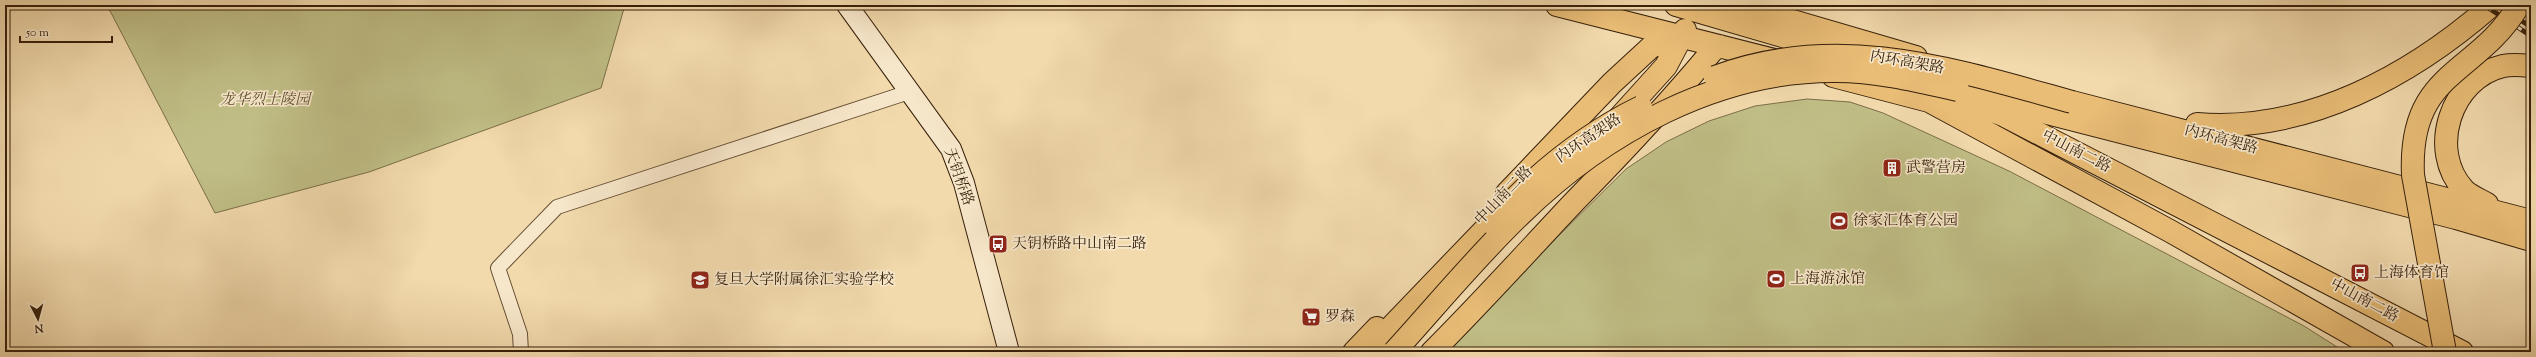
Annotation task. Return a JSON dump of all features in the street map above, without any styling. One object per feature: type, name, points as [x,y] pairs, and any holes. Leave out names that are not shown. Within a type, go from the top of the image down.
[{"type":"main road","points":[[1557,5],[1620,22],[1681,36]]},
{"type":"main road","points":[[1676,5],[1699,8]]},
{"type":"main road","points":[[1738,5],[1880,46],[1962,73]]},
{"type":"main road","points":[[2134,118],[2220,126],[2247,125],[2312,112],[2362,91],[2440,47],[2492,5]]},
{"type":"main road","points":[[2445,352],[2413,175],[2412,155],[2415,134],[2422,112],[2435,90],[2455,69],[2497,32],[2519,5]]},
{"type":"main road","name":"中山南二路","points":[[1403,352],[1666,66],[1681,36],[1699,8],[1875,62],[2003,116],[2462,352]]},
{"type":"main road","name":"中山南二路","points":[[1354,352],[1612,83],[1651,47],[1681,36],[1929,101],[2170,231],[2383,352]]},
{"type":"main road","points":[[1432,352],[1479,306],[1572,204],[1656,118],[1713,50],[1720,46]]},
{"type":"main road","name":"内环高架路","points":[[1368,352],[1509,204],[1536,179],[1587,137],[1653,101],[1736,69],[1815,55],[1845,54],[1882,57],[1962,73],[2134,118],[2529,227]]},
{"type":"main road","points":[[2529,227],[2465,191],[2456,179],[2450,165],[2445,141],[2450,116],[2462,93],[2472,84],[2482,76],[2503,66],[2531,66]]},
{"type":"main road","name":"内环高架路","points":[[1394,352],[1520,214],[1593,153],[1629,130],[1689,102],[1731,86],[1764,78],[1829,71],[1876,74],[1958,90],[2456,218],[2529,227]]},
{"type":"main road","points":[[1408,352],[1446,309],[1457,283]]},
{"type":"street","name":"天钥桥路","points":[[847,5],[950,149],[964,183],[1009,352]]},
{"type":"street","points":[[2514,5],[2531,16]]},
{"type":"street","points":[[521,352],[520,334],[498,268],[557,207],[909,92]]},
{"type":"green space","name":"龙华烈士陵园","points":[[107,5],[625,5],[601,88],[369,172],[215,213]]},
{"type":"green space","name":"徐家汇体育公园","points":[[1807,99],[1850,102],[1883,113],[2009,171],[2304,326],[2345,352],[1441,352],[1626,169],[1666,142],[1709,121],[1755,106]]},
{"type":"railway","points":[[2484,5],[2531,36]]},
{"type":"railway","points":[[2497,5],[2531,27]]},
{"type":"place","name":"武警营房","points":[[1892,168]]},
{"type":"place","name":"徐家汇体育公园","points":[[1839,221]]},
{"type":"place","name":"天钥桥路中山南二路","points":[[998,244]]},
{"type":"place","name":"上海体育馆","points":[[2360,273]]},
{"type":"place","name":"上海游泳馆","points":[[1776,279]]},
{"type":"place","name":"复旦大学附属徐汇实验学校","points":[[700,280]]},
{"type":"place","name":"罗森","points":[[1311,317]]}]
